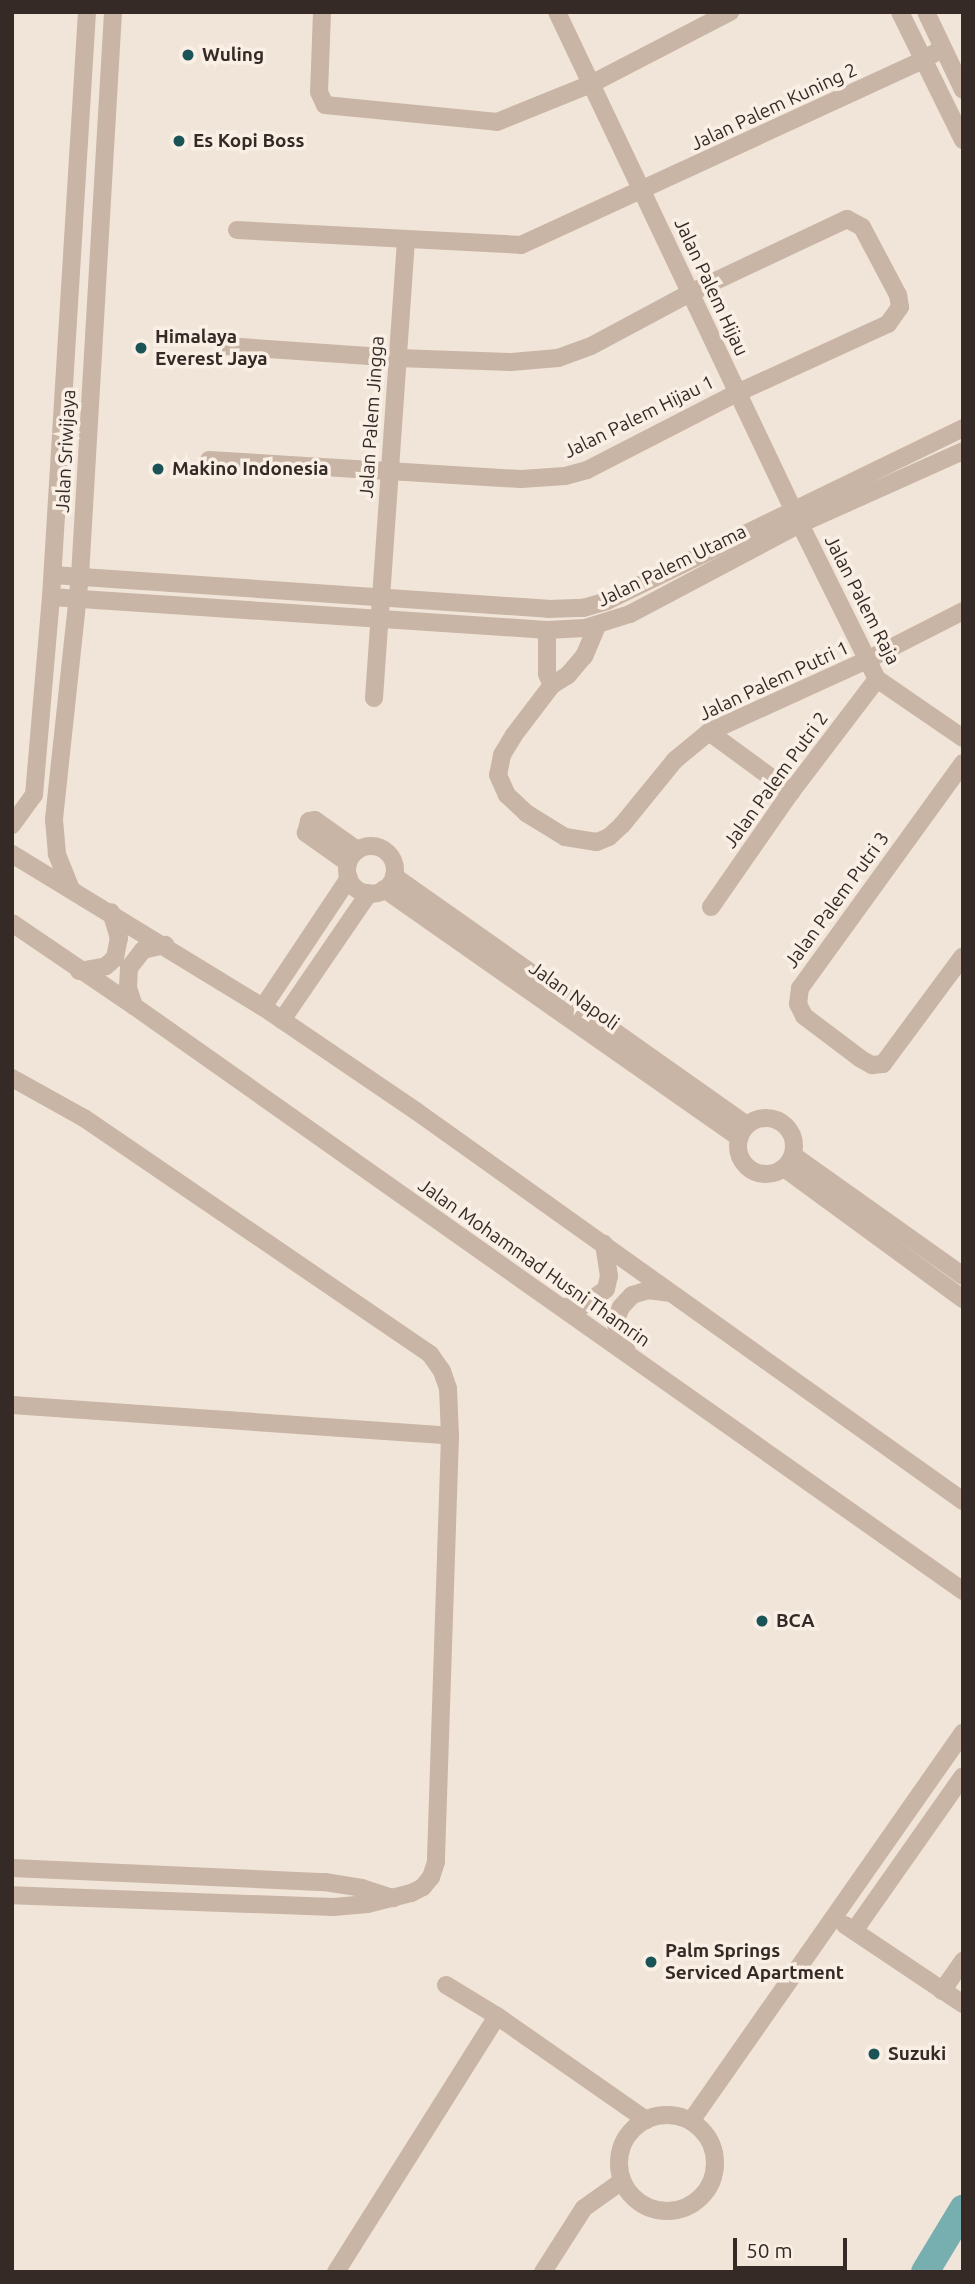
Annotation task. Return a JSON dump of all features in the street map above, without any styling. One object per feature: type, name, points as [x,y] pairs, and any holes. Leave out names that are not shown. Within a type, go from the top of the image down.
[{"type":"street","name":"Jalan Sriwijaya","points":[[12,825],[34,795],[53,575],[87,12]]},
{"type":"street","name":"Jalan Sriwijaya","points":[[71,889],[57,854],[54,819],[86,599],[114,12]]},
{"type":"street","points":[[322,12],[318,92],[325,105],[497,122],[519,116],[591,84],[730,12]]},
{"type":"street","name":"Jalan Palem Hijau","points":[[557,12],[796,517]]},
{"type":"street","points":[[900,12],[963,140]]},
{"type":"street","points":[[926,12],[963,90]]},
{"type":"street","name":"Jalan Palem Kuning 2","points":[[237,230],[406,242],[521,245],[923,60],[943,48]]},
{"type":"street","name":"Jalan Palem Hijau 1","points":[[209,460],[521,479],[565,476],[587,470],[737,393],[888,324],[900,307],[898,295],[862,227],[847,219],[690,293]]},
{"type":"street","name":"Jalan Palem Jingga","points":[[381,596],[406,242]]},
{"type":"street","points":[[226,346],[397,358],[510,362],[558,358],[591,346],[690,293]]},
{"type":"street","name":"Jalan Palem Utama","points":[[51,597],[547,630],[597,626],[646,607],[796,517],[963,428]]},
{"type":"street","name":"Jalan Palem Utama","points":[[53,575],[548,609],[591,607],[796,517],[963,451]]},
{"type":"street","name":"Jalan Palem Raja","points":[[796,517],[877,679],[963,738]]},
{"type":"street","points":[[374,698],[381,596]]},
{"type":"street","name":"Jalan Palem Putri 1","points":[[597,626],[584,656],[568,675],[552,685],[502,755],[498,775],[507,795],[526,813],[565,837],[597,842],[609,837],[676,760],[709,732],[867,660],[963,611]]},
{"type":"street","points":[[547,630],[547,674],[552,685]]},
{"type":"street","name":"Jalan Palem Putri 2","points":[[711,907],[791,792],[877,679]]},
{"type":"street","points":[[709,732],[791,792]]},
{"type":"street","name":"Jalan Palem Putri 3","points":[[963,763],[800,988],[798,1004],[804,1016],[861,1059],[872,1065],[883,1064],[963,956]]},
{"type":"street","name":"Jalan Napoli","points":[[382,886],[394,861],[387,852],[372,846],[352,864],[357,888],[382,886],[743,1132]]},
{"type":"street","points":[[12,855],[111,912],[263,1007],[604,1243],[963,1501]]},
{"type":"street","points":[[263,1007],[352,864]]},
{"type":"street","points":[[282,1020],[382,886]]},
{"type":"street","points":[[79,971],[106,966],[115,958],[119,938],[111,912]]},
{"type":"street","name":"Jalan Mohammad Husni Thamrin","points":[[12,923],[134,1006],[963,1591]]},
{"type":"street","points":[[134,1006],[128,987],[129,968],[143,950],[165,945]]},
{"type":"street","points":[[12,1078],[84,1118],[430,1354],[442,1370],[449,1388],[450,1436],[436,1862],[431,1877],[423,1887],[393,1898],[333,1907],[12,1895]]},
{"type":"street","points":[[763,1118],[780,1121],[792,1134],[788,1162],[768,1174],[753,1170],[741,1159],[743,1132],[763,1118]]},
{"type":"street","points":[[788,1162],[963,1276]]},
{"type":"street","points":[[788,1162],[963,1298]]},
{"type":"street","points":[[562,1307],[582,1306],[606,1289],[609,1276],[604,1243]]},
{"type":"street","points":[[629,1357],[618,1337],[615,1322],[621,1307],[632,1295],[648,1290],[672,1293]]},
{"type":"street","points":[[12,1405],[450,1436]]},
{"type":"street","points":[[691,2121],[963,1733]]},
{"type":"street","points":[[854,1931],[963,1776]]},
{"type":"street","points":[[12,1868],[325,1882],[362,1888],[393,1898]]},
{"type":"street","points":[[833,1917],[963,2004]]},
{"type":"street","points":[[942,1991],[963,1961]]},
{"type":"street","points":[[446,1985],[497,2016],[646,2120]]},
{"type":"street","points":[[336,2272],[497,2016]]},
{"type":"street","points":[[668,2115],[691,2121],[708,2139],[715,2162],[709,2186],[692,2204],[677,2210],[660,2210],[644,2205],[631,2195],[622,2181],[620,2153],[634,2128],[646,2120],[668,2115]]},
{"type":"street","points":[[543,2272],[584,2208],[622,2181]]},
{"type":"waterway","points":[[925,2272],[963,2209]]},
{"type":"place","name":"Wuling","points":[[188,55]]},
{"type":"place","name":"Es Kopi Boss","points":[[179,141]]},
{"type":"place","name":"Himalaya Everest Jaya","points":[[141,348]]},
{"type":"place","name":"Makino Indonesia","points":[[158,469]]},
{"type":"place","name":"BCA","points":[[762,1621]]},
{"type":"place","name":"Palm Springs Serviced Apartment","points":[[651,1962]]},
{"type":"place","name":"Suzuki","points":[[874,2054]]}]
